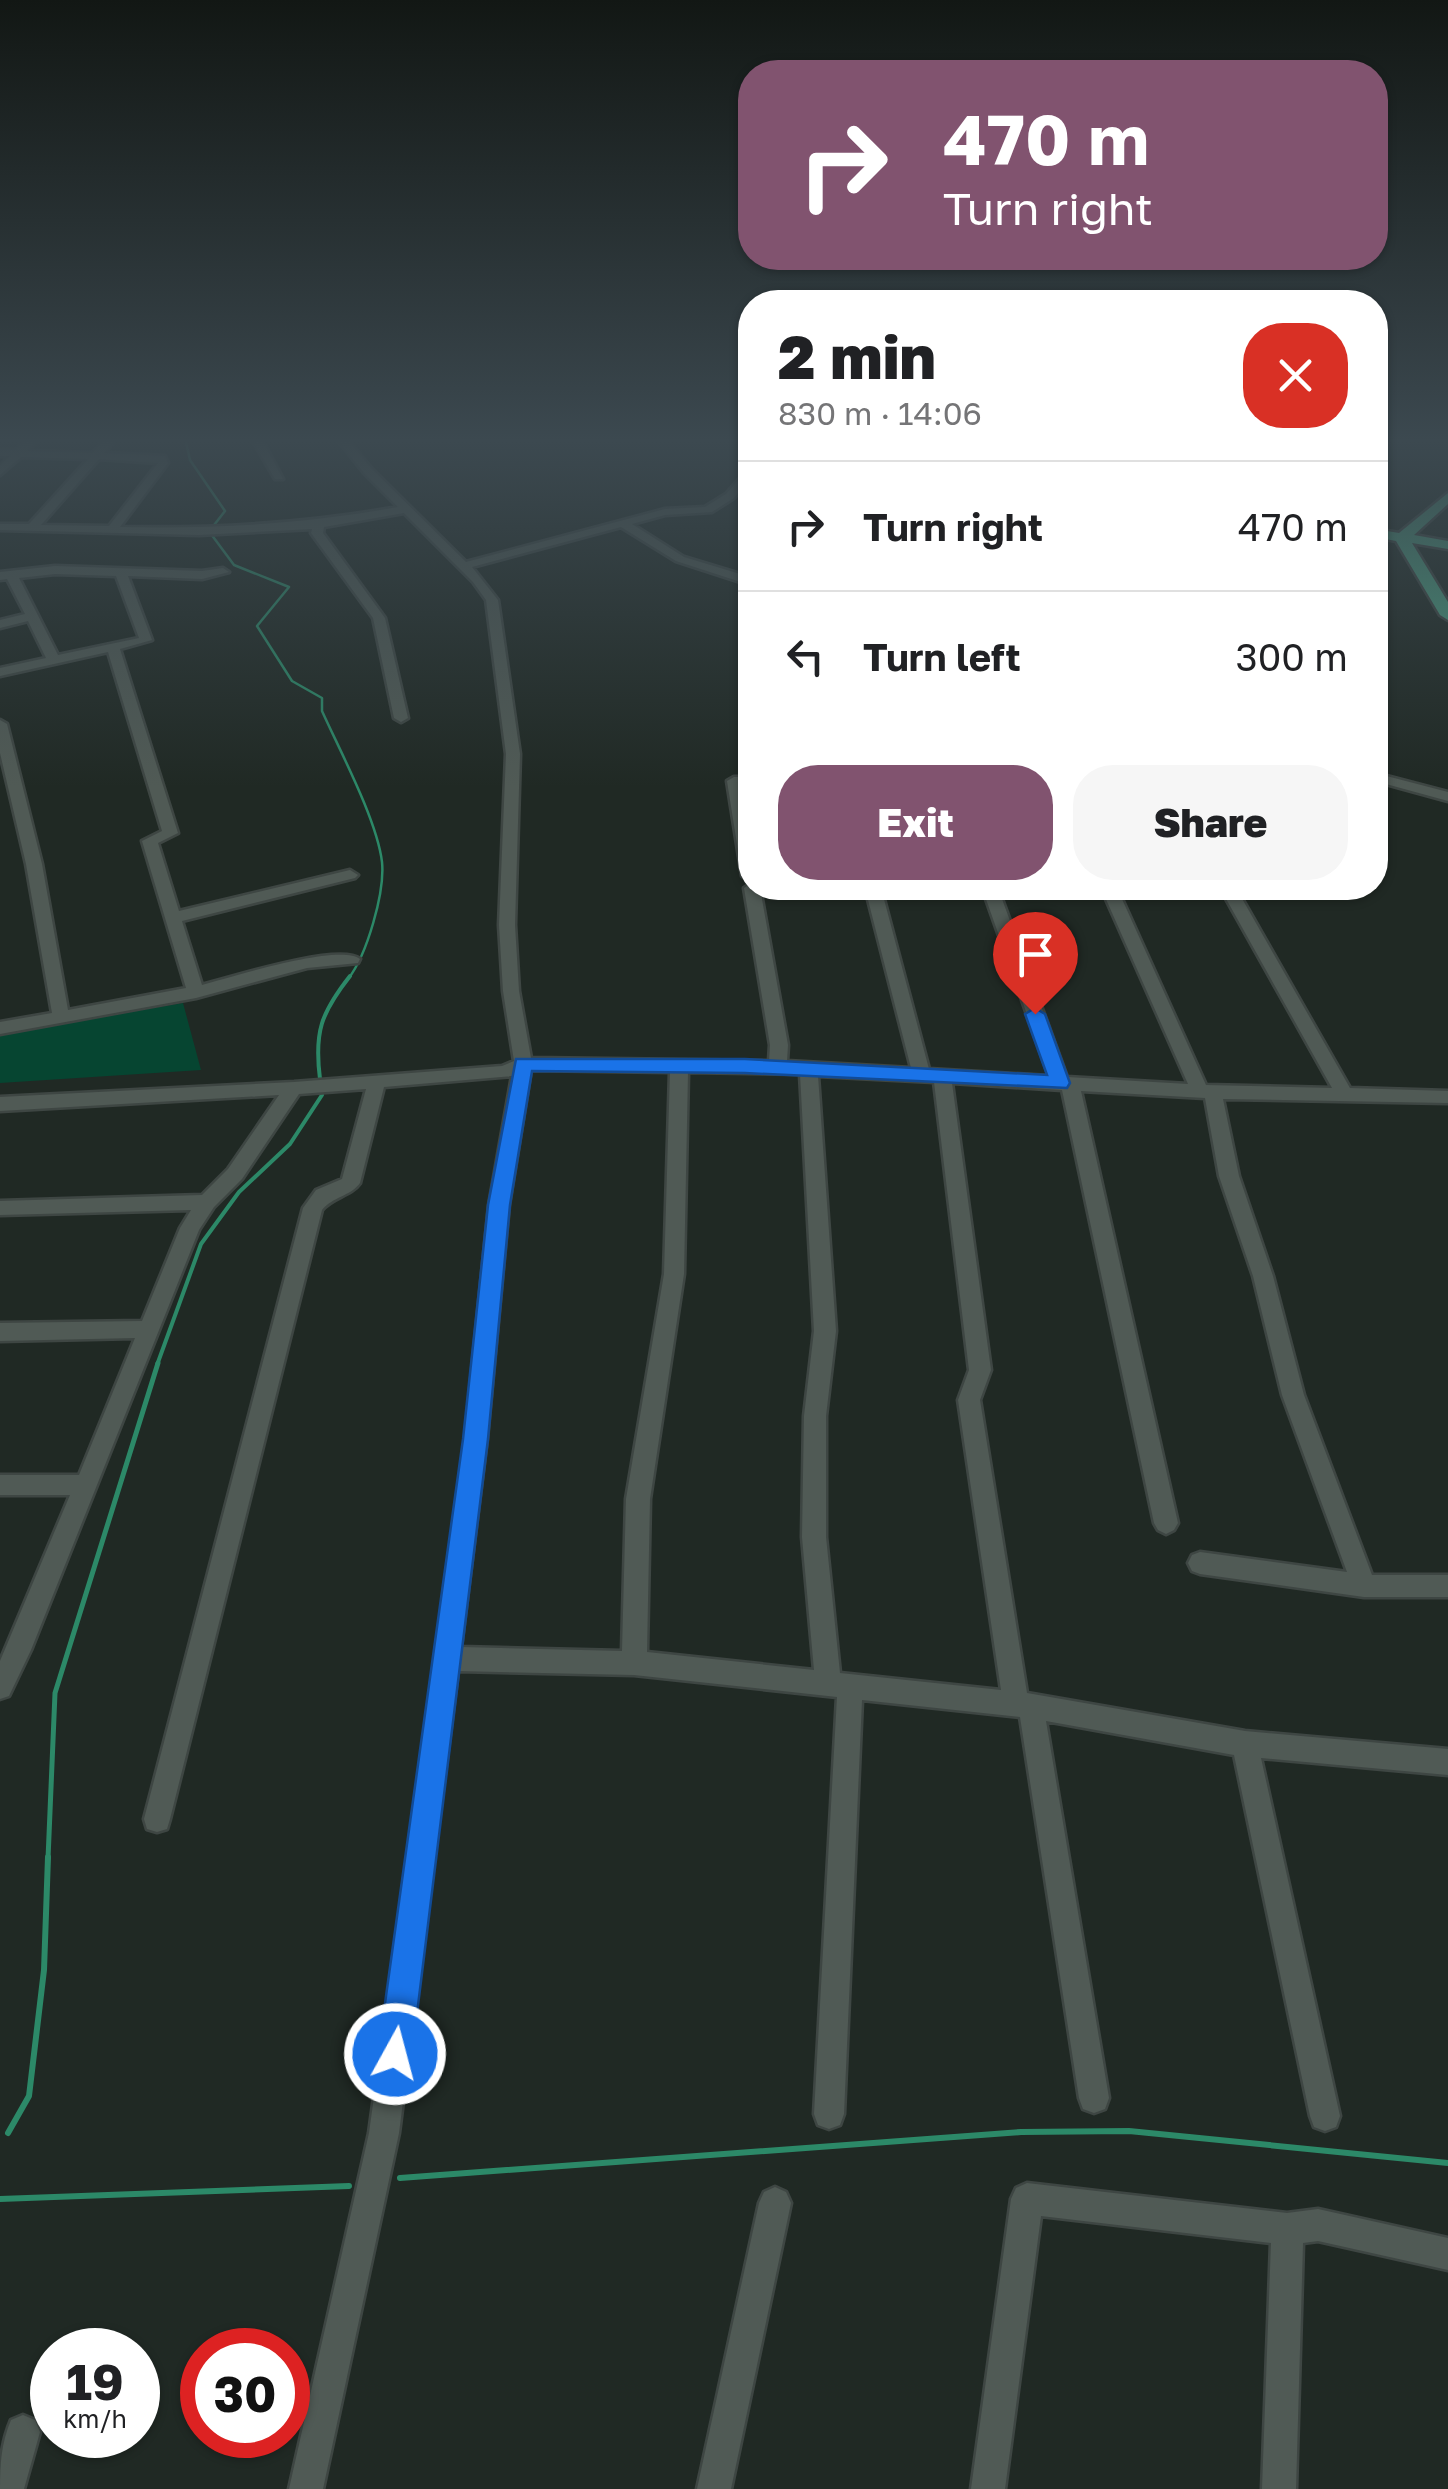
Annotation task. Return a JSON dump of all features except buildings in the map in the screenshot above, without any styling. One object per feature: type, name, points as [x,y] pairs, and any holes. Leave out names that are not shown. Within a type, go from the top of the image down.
[{"type":"main road","points":[[1410,554],[1448,615]]},
{"type":"street","points":[[332,554],[378,618],[401,718]]},
{"type":"street","points":[[306,2489],[384,2133],[476,1439],[499,1205],[523,1064],[511,991],[507,925],[513,754],[499,639],[492,600],[452,554]]},
{"type":"street","points":[[464,566],[507,554]]},
{"type":"street","points":[[672,554],[738,571]]},
{"type":"street","points":[[54,660],[6,576],[55,570],[202,575],[223,572]]},
{"type":"street","points":[[0,672],[146,640],[121,572]]},
{"type":"street","points":[[0,624],[32,616]]},
{"type":"street","points":[[113,647],[170,834],[150,841],[196,992]]},
{"type":"street","points":[[0,724],[34,864],[61,1017]]},
{"type":"street","points":[[738,781],[734,781],[738,805]]},
{"type":"street","points":[[1388,781],[1448,798]]},
{"type":"street","points":[[173,918],[350,875]]},
{"type":"street","points":[[754,900],[779,1045],[778,1068]]},
{"type":"street","points":[[877,900],[932,1077],[980,1370],[969,1400],[1094,2098]]},
{"type":"street","points":[[995,900],[1065,1084],[1166,1524]]},
{"type":"street","points":[[1115,900],[1206,1091],[1229,1176],[1264,1276],[1293,1395],[1364,1586]]},
{"type":"street","points":[[1235,900],[1344,1094]]},
{"type":"street","points":[[0,1028],[196,992],[307,962],[352,959]]},
{"type":"street","points":[[0,1104],[505,1072],[523,1064],[679,1064],[1206,1091],[1448,1097]]},
{"type":"street","points":[[634,1663],[638,1499],[674,1274],[679,1064]]},
{"type":"street","points":[[809,1069],[825,1331],[815,1416],[814,1538],[839,1685],[829,2114]]},
{"type":"street","points":[[158,1819],[312,1208],[323,1195],[350,1183],[377,1081]]},
{"type":"street","points":[[0,1687],[190,1228],[206,1202],[235,1174],[294,1088]]},
{"type":"street","points":[[0,1208],[206,1202]]},
{"type":"street","points":[[0,1332],[147,1329]]},
{"type":"street","points":[[0,1485],[85,1486]]},
{"type":"street","points":[[1200,1563],[1364,1586],[1448,1586]]},
{"type":"street","points":[[446,1659],[634,1663],[1023,1705],[1245,1744],[1448,1762]]},
{"type":"street","points":[[1245,1744],[1325,2116]]},
{"type":"street","points":[[988,2489],[1027,2198],[1287,2229],[1318,2225],[1448,2254]]},
{"type":"street","points":[[714,2489],[774,2203]]},
{"type":"street","points":[[1279,2489],[1287,2229]]},
{"type":"street","points":[[7,2489],[23,2432]]},
{"type":"green space","points":[[183,1003],[201,1070],[0,1083],[0,1033]]},
{"type":"waterway","points":[[226,554],[234,565],[289,587],[257,626],[292,681],[322,698],[322,711],[379,845],[382,875],[378,906],[368,939],[349,977]]},
{"type":"waterway","points":[[320,1079],[318,1048],[322,1024],[349,977]]},
{"type":"waterway","points":[[157,1365],[201,1244],[239,1192],[290,1144],[322,1095]]},
{"type":"waterway","points":[[48,1859],[55,1693],[158,1363]]},
{"type":"waterway","points":[[8,2133],[29,2096],[44,1970],[48,1857]]},
{"type":"waterway","points":[[400,2178],[1021,2132],[1129,2131],[1448,2163]]},
{"type":"waterway","points":[[0,2199],[349,2186]]},
{"type":"route","points":[[395,2054],[476,1439],[499,1205],[523,1064],[745,1066],[1060,1083],[1035,1014]]}]
